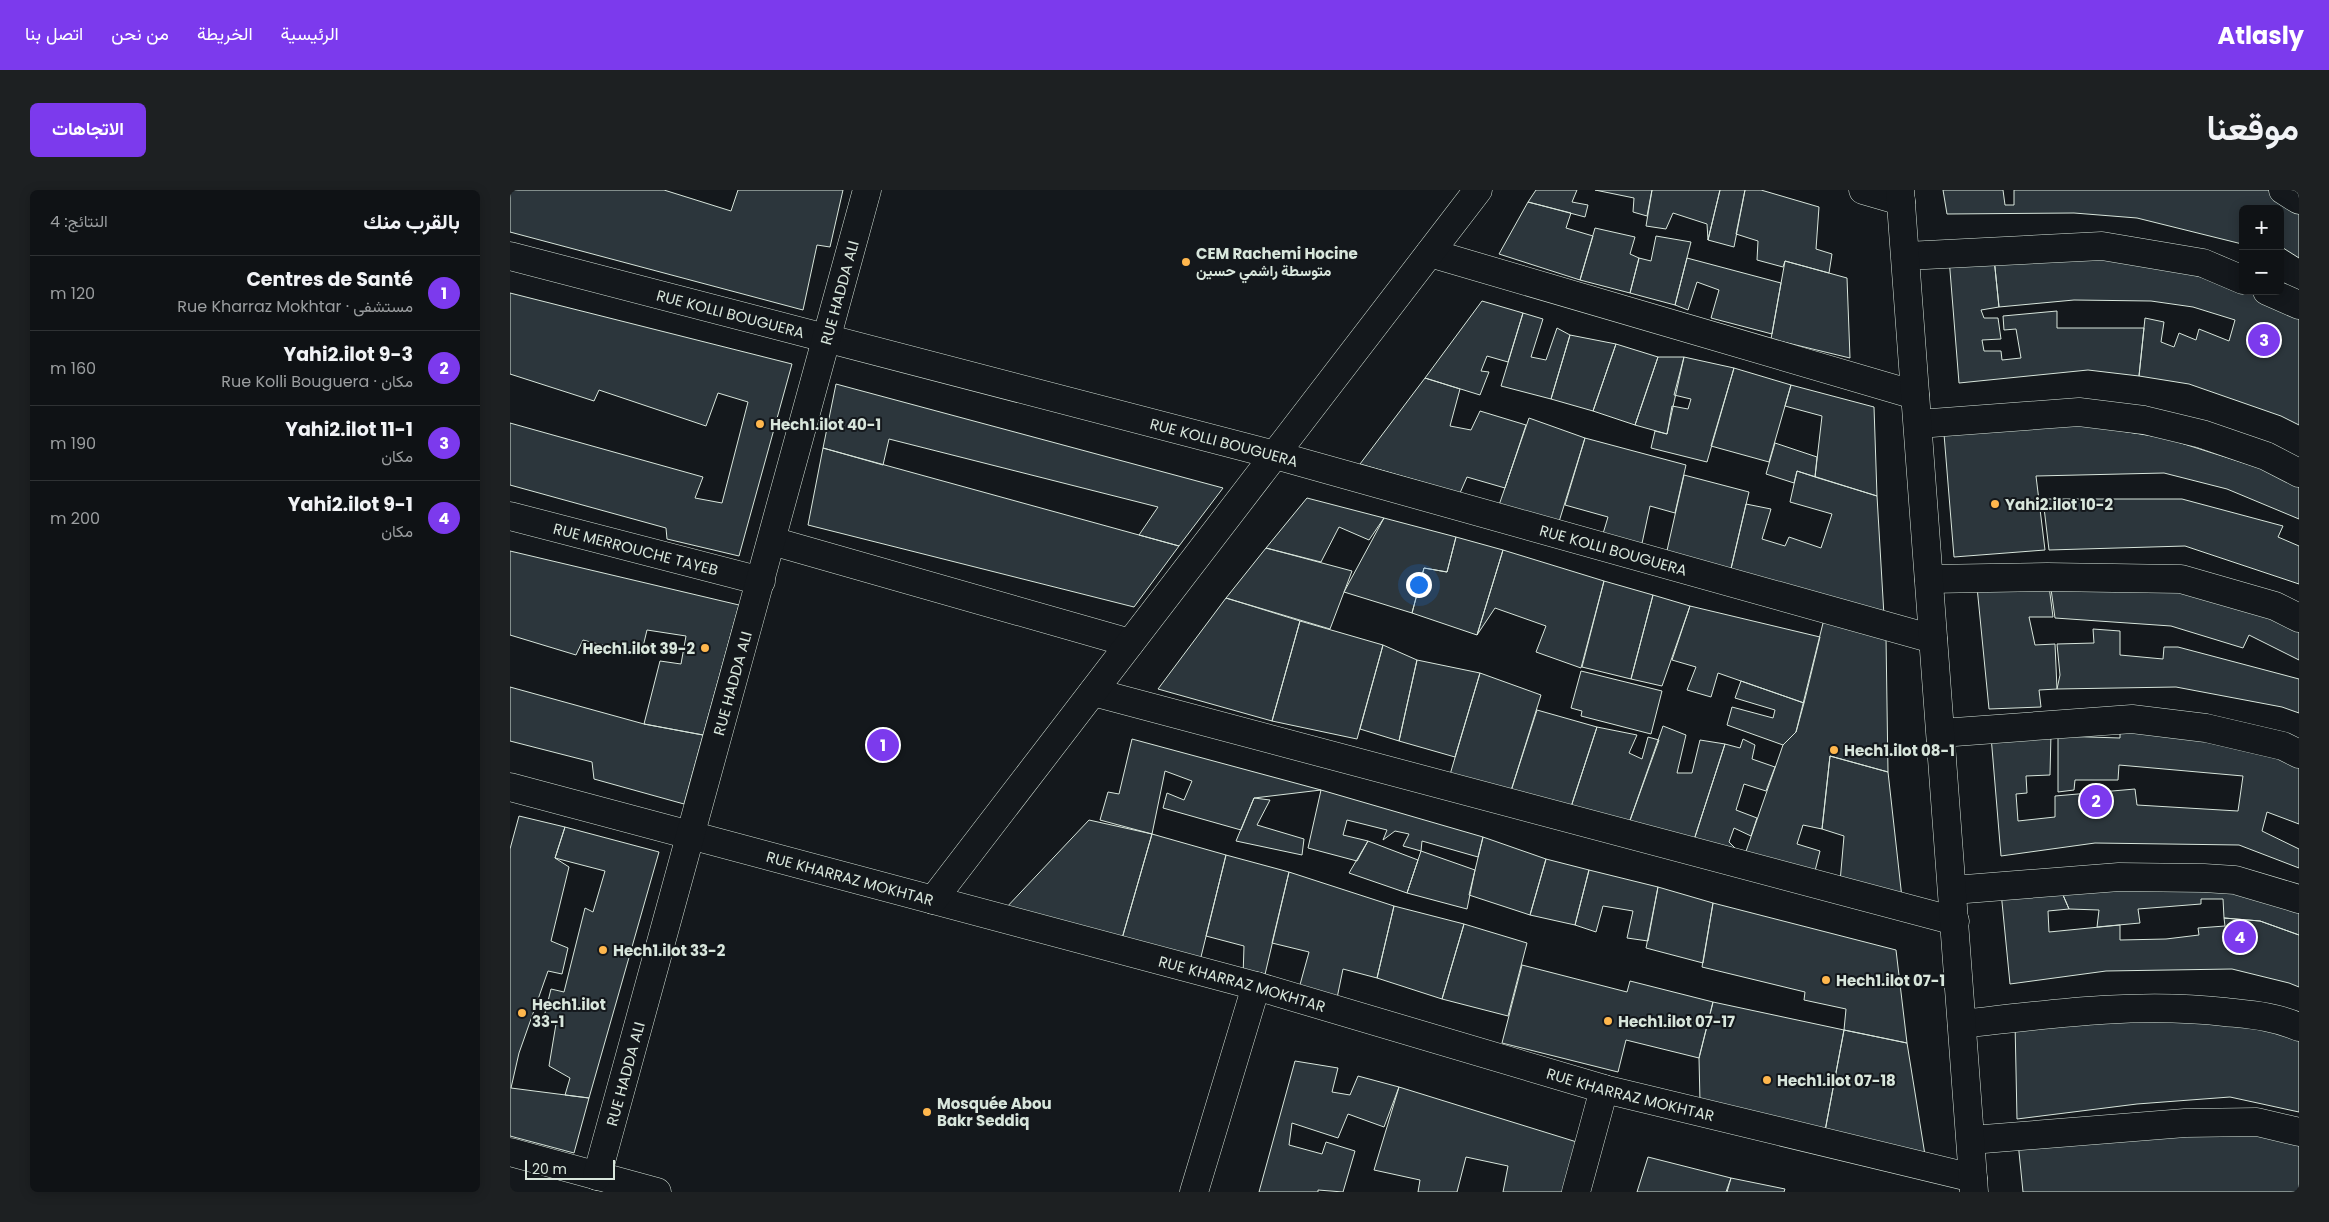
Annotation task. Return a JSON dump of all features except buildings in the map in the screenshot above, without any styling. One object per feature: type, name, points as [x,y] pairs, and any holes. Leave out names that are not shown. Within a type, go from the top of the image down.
[{"type":"street","name":"RUE HADDA ALI","points":[[597,1176],[867,190]]},
{"type":"street","points":[[933,900],[1478,190]]},
{"type":"street","points":[[1863,190],[1901,195],[1974,1185]]},
{"type":"street","points":[[2283,190],[2299,200]]},
{"type":"street","points":[[1906,256],[2102,246],[2203,263],[2239,278]]},
{"type":"street","points":[[1430,253],[1915,395]]},
{"type":"street","name":"RUE KOLLI BOUGUERA","points":[[510,256],[1275,455],[1934,639]]},
{"type":"street","points":[[2276,295],[2299,305]]},
{"type":"street","points":[[1918,424],[2079,412],[2144,420],[2202,434],[2266,456],[2299,473]]},
{"type":"street","name":"RUE MERROUCHE TAYEB","points":[[510,516],[761,581]]},
{"type":"street","points":[[772,541],[1130,644]]},
{"type":"street","points":[[1929,579],[2047,577],[2181,579],[2275,606],[2299,618]]},
{"type":"street","points":[[1093,692],[1955,921]]},
{"type":"street","points":[[1940,733],[2132,719],[2206,728],[2283,746],[2299,754]]},
{"type":"street","name":"RUE KHARRAZ MOKHTAR","points":[[510,787],[1256,986],[1604,1089],[1974,1185]]},
{"type":"street","points":[[1953,890],[2119,878],[2204,878],[2235,880],[2299,899]]},
{"type":"street","points":[[1194,1192],[1256,986]]},
{"type":"street","points":[[1962,1024],[2098,1008],[2194,1008],[2276,1017],[2299,1028]]},
{"type":"street","points":[[1576,1192],[1604,1089]]},
{"type":"street","points":[[1971,1140],[2185,1123],[2258,1122],[2299,1132]]},
{"type":"street","points":[[510,1152],[657,1192]]},
{"type":"place","name":"CEM Rachemi Hocine متوسطة راشمي حسين","points":[[1186,262]]},
{"type":"place","name":"Yahi2.ilot 11-1","points":[[2264,340]]},
{"type":"place","name":"Hech1.ilot 40-1","points":[[760,424]]},
{"type":"place","name":"Yahi2.ilot 10-2","points":[[1995,504]]},
{"type":"place","name":"Hech1.ilot 39-2","points":[[705,648]]},
{"type":"place","name":"Centres de Santé","points":[[883,745]]},
{"type":"place","name":"Hech1.ilot 08-1","points":[[1834,750]]},
{"type":"place","name":"Yahi2.ilot 9-3","points":[[2096,801]]},
{"type":"place","name":"Yahi2.ilot 9-1","points":[[2240,937]]},
{"type":"place","name":"Hech1.ilot 33-2","points":[[603,950]]},
{"type":"place","name":"Hech1.ilot 07-1","points":[[1826,980]]},
{"type":"place","name":"Hech1.ilot 33-1","points":[[522,1013]]},
{"type":"place","name":"Hech1.ilot 07-17","points":[[1608,1021]]},
{"type":"place","name":"Hech1.ilot 07-18","points":[[1767,1080]]},
{"type":"place","name":"Mosquée Abou Bakr Seddiq","points":[[927,1112]]}]
